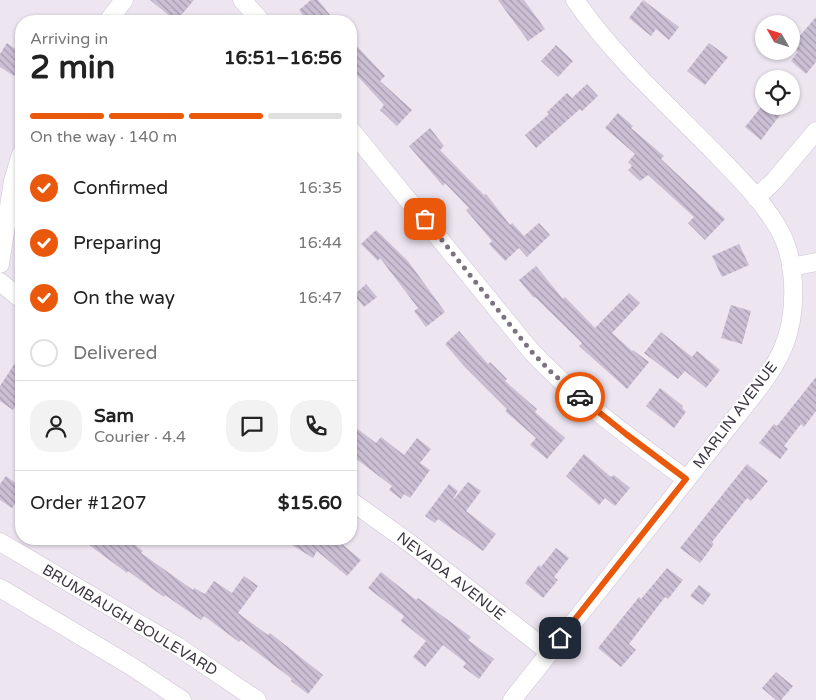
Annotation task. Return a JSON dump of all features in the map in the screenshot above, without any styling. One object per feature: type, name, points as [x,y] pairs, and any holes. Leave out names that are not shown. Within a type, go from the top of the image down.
[{"type":"street","points":[[113,15],[124,0]]},
{"type":"street","points":[[242,0],[256,15]]},
{"type":"street","name":"MARLIN AVENUE","points":[[512,700],[771,371],[783,347],[792,304],[792,267],[788,250],[780,233],[756,198],[621,57],[582,3]]},
{"type":"street","points":[[756,198],[774,181],[816,131]]},
{"type":"street","points":[[357,137],[531,351],[550,371],[591,406],[686,479]]},
{"type":"street","points":[[0,264],[12,181],[15,172]]},
{"type":"street","points":[[792,267],[816,262]]},
{"type":"street","points":[[0,282],[15,294]]},
{"type":"street","name":"NEVADA AVENUE","points":[[357,506],[415,547],[549,652]]},
{"type":"street","name":"BRUMBAUGH BOULEVARD","points":[[0,542],[177,646],[257,700]]},
{"type":"street","points":[[0,588],[131,666],[182,700]]},
{"type":"building","points":[[150,0],[194,0],[181,15],[169,15]]},
{"type":"building","points":[[311,0],[318,0],[330,15],[303,15],[299,10]]},
{"type":"building","points":[[498,0],[524,0],[545,29],[528,41]]},
{"type":"building","points":[[643,0],[679,27],[669,40],[656,29],[651,36],[629,18]]},
{"type":"building","points":[[816,17],[816,62],[806,74],[791,61],[800,60],[800,36]]},
{"type":"building","points":[[7,43],[15,49],[14,76],[0,67],[0,54]]},
{"type":"building","points":[[709,43],[728,57],[705,85],[687,71]]},
{"type":"building","points":[[556,45],[573,61],[558,77],[541,61]]},
{"type":"building","points":[[357,46],[385,76],[380,81],[412,110],[397,126],[380,110],[384,105],[357,76]]},
{"type":"building","points":[[587,84],[598,96],[582,111],[580,109],[536,148],[525,135],[549,114],[547,112],[567,93],[572,98]]},
{"type":"building","points":[[618,113],[633,126],[631,128],[664,156],[661,159],[725,219],[705,240],[688,223],[694,217],[648,175],[640,181],[628,170],[632,166],[628,162],[635,154],[605,128]]},
{"type":"building","points":[[755,115],[780,115],[761,140],[745,127]]},
{"type":"building","points":[[430,128],[444,146],[440,150],[484,195],[486,194],[510,225],[512,223],[524,236],[539,223],[550,235],[527,257],[519,248],[505,261],[489,244],[492,241],[466,210],[469,208],[445,183],[443,186],[409,146]]},
{"type":"building","points":[[376,230],[408,261],[445,312],[426,327],[414,311],[418,308],[380,258],[378,261],[361,244]]},
{"type":"building","points":[[739,244],[749,265],[722,277],[712,256]]},
{"type":"building","points":[[536,266],[563,299],[565,297],[595,328],[629,293],[640,303],[612,333],[632,351],[649,362],[627,389],[579,346],[582,343],[534,298],[519,280]]},
{"type":"building","points":[[366,284],[377,297],[364,307],[357,299],[357,292]]},
{"type":"building","points":[[731,305],[751,311],[742,344],[721,338]]},
{"type":"building","points":[[459,331],[488,364],[490,362],[507,379],[505,381],[537,409],[535,412],[565,438],[547,459],[530,445],[536,438],[505,411],[507,409],[445,344]]},
{"type":"building","points":[[661,332],[692,357],[697,351],[720,370],[706,388],[685,371],[678,379],[644,353]]},
{"type":"building","points":[[15,363],[15,407],[13,410],[0,401],[0,386]]},
{"type":"building","points":[[816,377],[816,411],[804,427],[801,424],[784,446],[788,449],[780,459],[759,443],[774,424],[777,426]]},
{"type":"building","points":[[660,388],[683,406],[682,408],[686,412],[674,428],[646,406]]},
{"type":"building","points":[[357,429],[376,443],[381,437],[404,455],[417,438],[431,449],[420,463],[430,470],[410,498],[404,494],[401,499],[389,490],[392,486],[357,460]]},
{"type":"building","points":[[584,454],[611,477],[614,475],[630,488],[615,506],[605,498],[599,505],[566,476]]},
{"type":"building","points":[[747,464],[768,481],[751,501],[747,498],[712,542],[714,544],[700,563],[680,548]]},
{"type":"building","points":[[6,476],[15,483],[15,504],[12,508],[0,500],[0,484]]},
{"type":"building","points":[[468,482],[481,491],[466,511],[496,534],[483,551],[438,519],[435,523],[425,516],[449,484],[458,491],[454,499]]},
{"type":"building","points":[[89,545],[135,545],[143,551],[141,553],[193,590],[194,588],[205,594],[214,581],[232,593],[244,576],[258,586],[238,613],[268,635],[270,633],[323,675],[308,694],[291,681],[292,679],[241,640],[239,642],[204,616],[201,620],[165,595],[164,597],[128,571],[127,573]]},
{"type":"building","points":[[292,545],[343,545],[361,560],[347,576],[317,551],[313,558]]},
{"type":"building","points":[[556,548],[569,558],[554,577],[558,580],[543,598],[525,583]]},
{"type":"building","points":[[667,568],[683,580],[668,599],[665,597],[629,644],[636,650],[621,667],[598,648],[639,597],[641,599]]},
{"type":"building","points":[[381,572],[416,600],[418,598],[471,637],[468,640],[494,659],[479,679],[463,667],[466,663],[443,645],[425,667],[413,657],[426,641],[401,621],[404,616],[368,588]]},
{"type":"building","points":[[699,585],[711,594],[703,605],[690,596]]},
{"type":"building","points":[[776,672],[793,686],[781,700],[776,700],[762,688]]},
{"type":"way so far","points":[[425,219],[531,351],[550,371],[580,397]]},
{"type":"route","points":[[560,638],[686,479],[580,397]]}]
